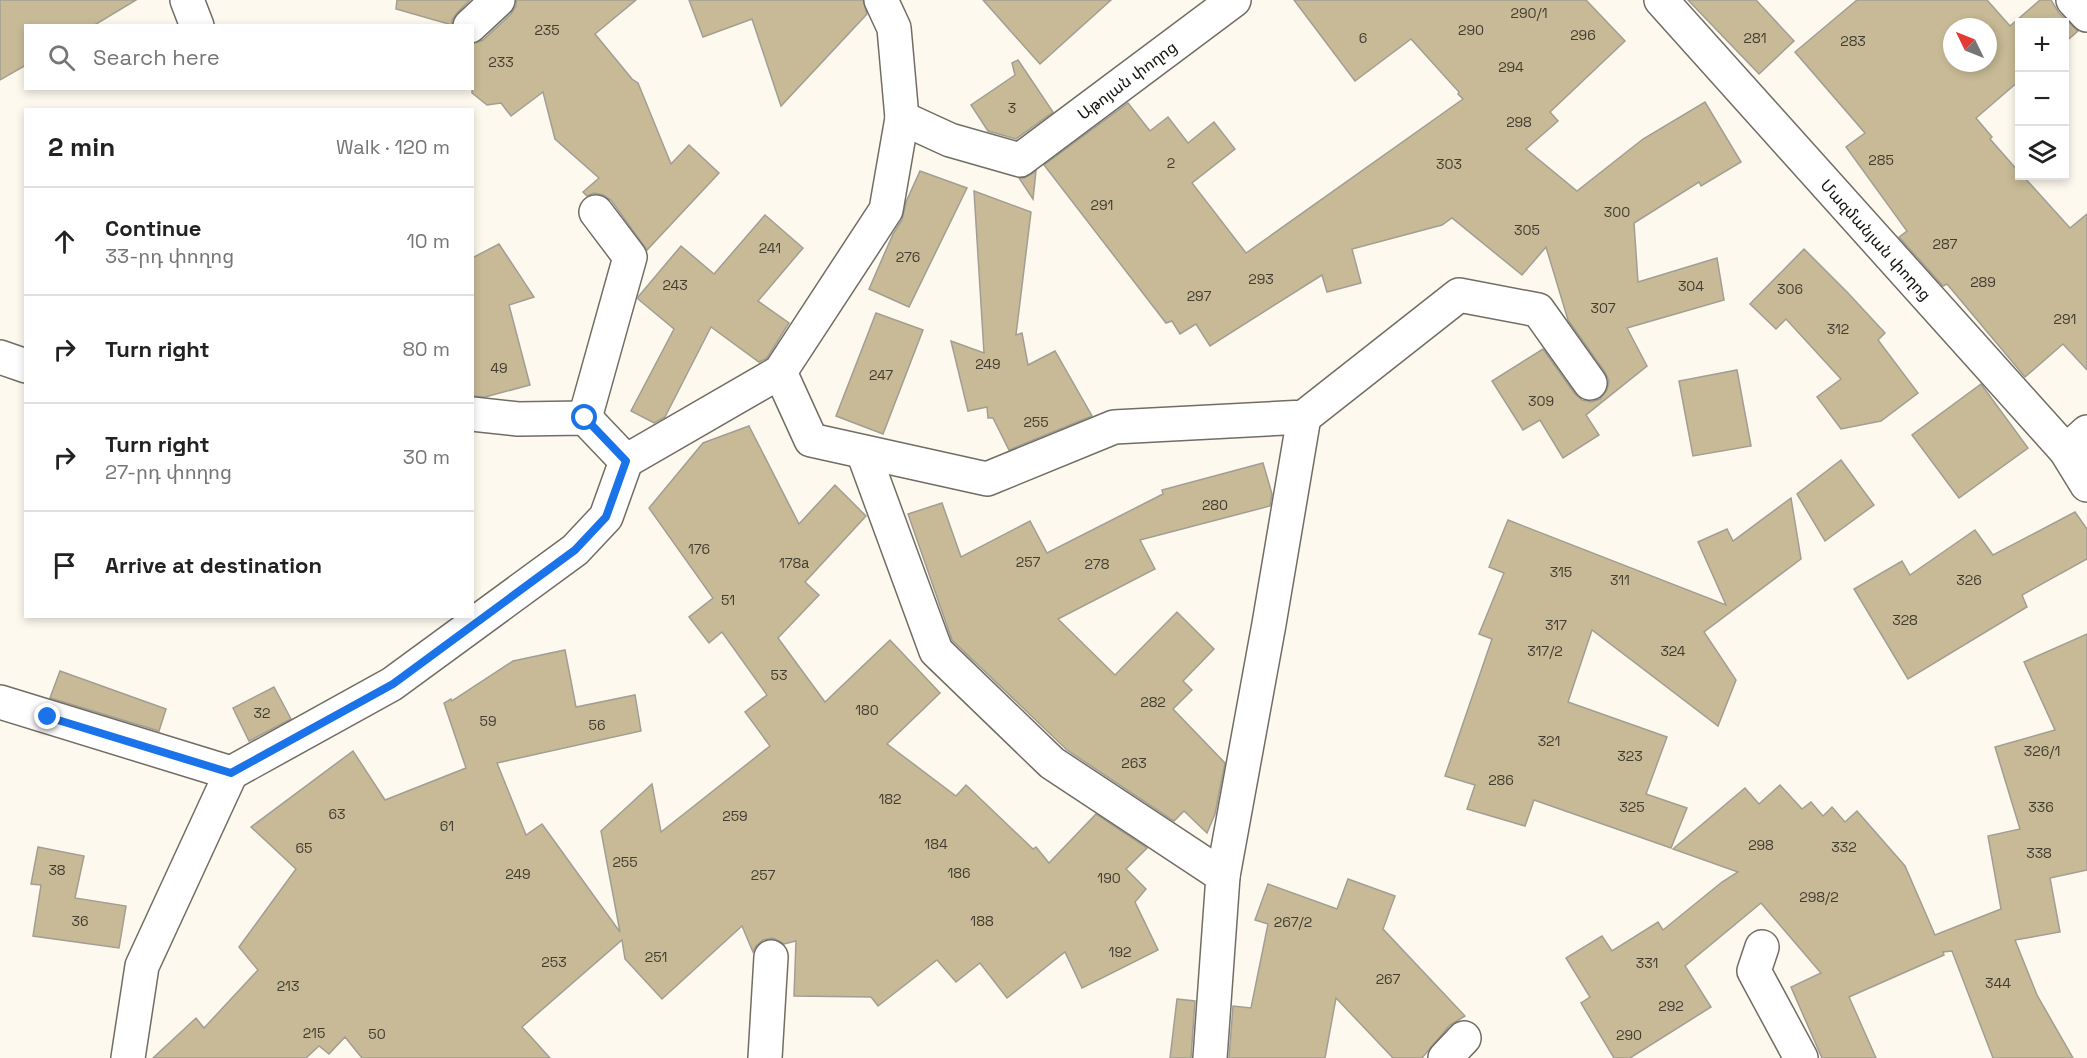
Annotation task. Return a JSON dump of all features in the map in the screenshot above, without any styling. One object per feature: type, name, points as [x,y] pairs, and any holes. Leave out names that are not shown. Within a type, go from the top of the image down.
[{"type":"street","points":[[187,0],[196,24]]},
{"type":"street","points":[[472,24],[498,0]]},
{"type":"street","points":[[128,1058],[142,966],[231,773],[393,684],[575,550],[606,517],[626,461],[780,372],[886,210],[902,118],[894,28],[881,0]]},
{"type":"street","name":"Աթոյան փողոց","points":[[902,118],[950,140],[1020,160],[1234,0]]},
{"type":"street","name":"Մազմանյան փողոց","points":[[1661,0],[2077,441],[2087,485]]},
{"type":"street","points":[[2073,0],[2087,15]]},
{"type":"street","points":[[585,418],[630,256],[596,212]]},
{"type":"street","points":[[780,372],[811,440],[987,479],[1114,427],[1304,417],[1459,295],[1538,310],[1590,383]]},
{"type":"street","points":[[0,357],[24,365]]},
{"type":"street","points":[[474,414],[518,419],[585,418],[626,461]]},
{"type":"street","points":[[1210,1058],[1223,876],[1304,417]]},
{"type":"street","points":[[863,452],[936,651],[1052,763],[1223,876]]},
{"type":"street","points":[[0,702],[231,773]]},
{"type":"street","points":[[1762,947],[1754,971],[1801,1058]]},
{"type":"street","points":[[765,1058],[771,957]]},
{"type":"building","points":[[0,0],[136,0],[96,24],[24,24],[24,66],[0,80]]},
{"type":"building","points":[[397,0],[470,0],[457,13],[452,24],[396,9]]},
{"type":"building","points":[[516,0],[636,0],[595,34],[632,79],[638,83],[671,164],[689,145],[719,173],[647,250],[611,200],[594,193],[587,196],[583,192],[599,178],[555,139],[543,92],[511,116],[501,103],[487,105],[472,93],[474,90],[474,43],[483,40],[511,14],[516,6]]},
{"type":"building","points":[[689,0],[863,0],[867,14],[781,106],[752,19],[703,37]]},
{"type":"building","points":[[983,0],[1111,0],[1040,64]]},
{"type":"building","points":[[1294,0],[1586,0],[1625,41],[1550,112],[1558,121],[1526,149],[1577,191],[1643,139],[1705,102],[1741,162],[1701,186],[1699,182],[1634,223],[1638,282],[1717,258],[1724,300],[1627,328],[1647,366],[1586,415],[1599,435],[1563,458],[1540,420],[1523,430],[1492,381],[1543,349],[1575,394],[1582,400],[1591,402],[1600,399],[1607,390],[1609,381],[1605,372],[1568,320],[1546,247],[1522,275],[1452,218],[1442,225],[1352,249],[1361,283],[1327,292],[1322,275],[1210,346],[1196,324],[1180,334],[1172,321],[1166,323],[1044,165],[1128,103],[1150,131],[1168,117],[1188,143],[1214,122],[1235,149],[1192,183],[1246,253],[1463,99],[1411,39],[1355,81]]},
{"type":"building","points":[[1688,0],[1756,0],[1794,41],[1759,74]]},
{"type":"building","points":[[1857,0],[1987,0],[2010,26],[2015,22],[2015,84],[1976,118],[1992,137],[1990,139],[2015,167],[2015,180],[2027,180],[2070,228],[2087,214],[2087,370],[2063,344],[2025,377],[1947,284],[1943,286],[1899,237],[1907,231],[1846,147],[1865,133],[1795,52]]},
{"type":"building","points":[[2040,0],[2051,0],[2064,18],[2019,18]]},
{"type":"building","points":[[2069,22],[2078,31],[2069,39]]},
{"type":"building","points":[[1018,60],[1053,112],[1016,139],[988,131],[971,105],[1015,75],[1012,63]]},
{"type":"building","points":[[920,171],[967,188],[909,307],[869,289],[893,234],[902,220],[906,202]]},
{"type":"building","points":[[1036,171],[1033,199],[1019,178],[1024,178]]},
{"type":"building","points":[[974,191],[1031,212],[1016,335],[1022,333],[1028,365],[1055,351],[1092,416],[1009,450],[993,418],[988,418],[987,407],[968,411],[951,341],[984,353]]},
{"type":"building","points":[[765,215],[803,248],[758,301],[789,323],[767,358],[759,362],[711,327],[665,417],[654,423],[631,411],[674,329],[638,297],[681,246],[714,274]]},
{"type":"building","points":[[499,244],[534,297],[509,305],[530,385],[485,397],[474,396],[474,257]]},
{"type":"building","points":[[1804,249],[1885,333],[1878,340],[1918,393],[1881,421],[1841,429],[1817,397],[1841,379],[1786,319],[1776,329],[1750,304]]},
{"type":"building","points":[[876,313],[923,330],[883,434],[836,416]]},
{"type":"building","points":[[1737,370],[1751,446],[1693,456],[1679,381]]},
{"type":"building","points":[[1981,384],[2028,448],[1959,498],[1912,435]]},
{"type":"building","points":[[749,426],[799,524],[835,485],[866,516],[805,582],[819,595],[778,638],[825,702],[890,640],[940,693],[887,744],[956,796],[966,785],[1033,849],[1036,847],[1049,863],[1096,814],[1147,848],[1126,869],[1146,889],[1135,902],[1158,950],[1082,988],[1065,952],[1007,998],[980,963],[956,982],[937,960],[878,1006],[871,997],[794,996],[796,941],[784,944],[773,938],[763,940],[753,952],[742,926],[662,999],[625,959],[622,940],[522,1027],[550,1058],[362,1058],[345,1037],[329,1054],[319,1046],[306,1058],[153,1058],[196,1018],[204,1028],[258,970],[239,947],[296,869],[251,827],[353,751],[385,800],[466,768],[444,703],[451,699],[452,701],[513,661],[565,650],[576,707],[635,695],[641,731],[497,763],[526,835],[542,824],[620,932],[601,831],[652,784],[661,832],[770,746],[745,712],[767,695],[722,632],[709,643],[689,617],[713,598],[649,508],[703,443]]},
{"type":"building","points":[[1841,460],[1874,505],[1825,541],[1797,494]]},
{"type":"building","points":[[1263,463],[1272,494],[1270,506],[1140,540],[1155,569],[1058,619],[1115,675],[1177,612],[1214,649],[1183,681],[1192,690],[1173,709],[1225,763],[1215,814],[1207,833],[1184,811],[1174,821],[1067,750],[952,640],[908,514],[942,503],[961,557],[1030,521],[1047,553],[1163,494],[1162,490]]},
{"type":"building","points":[[1791,498],[1801,559],[1704,632],[1736,680],[1718,726],[1592,630],[1568,702],[1667,737],[1646,794],[1687,808],[1671,848],[1534,800],[1525,826],[1467,809],[1475,785],[1445,776],[1492,639],[1479,634],[1504,573],[1489,567],[1508,520],[1726,605],[1698,542],[1727,529],[1733,541]]},
{"type":"building","points":[[2075,512],[2087,529],[2087,559],[2022,595],[2027,607],[1908,679],[1854,589],[1902,561],[1910,575],[1975,530],[1993,555]]},
{"type":"building","points":[[2087,634],[2087,870],[2050,878],[2060,932],[2015,940],[2037,995],[2073,1058],[1993,1058],[1952,951],[1943,952],[1944,955],[1849,997],[1876,1058],[1822,1058],[1791,987],[1821,973],[1761,903],[1685,966],[1711,1007],[1630,1058],[1614,1058],[1581,1003],[1590,997],[1566,958],[1602,936],[1612,951],[1658,922],[1663,930],[1722,882],[1738,872],[1673,849],[1745,788],[1759,804],[1780,785],[1802,809],[1811,802],[1823,816],[1832,807],[1845,822],[1857,811],[1905,866],[1935,935],[2001,909],[1988,836],[2020,829],[1995,747],[2055,730],[2024,662]]},
{"type":"building","points":[[60,671],[166,709],[159,731],[50,698]]},
{"type":"building","points":[[274,687],[291,719],[249,741],[233,708]]},
{"type":"building","points":[[38,847],[84,856],[75,898],[126,906],[119,948],[33,936],[41,885],[31,884]]},
{"type":"building","points":[[1348,879],[1395,896],[1383,929],[1465,1016],[1450,1025],[1422,1058],[1393,1058],[1336,998],[1325,1058],[1229,1058],[1233,1006],[1251,1008],[1268,924],[1255,920],[1268,884],[1337,909]]},
{"type":"building","points":[[1177,999],[1195,1001],[1191,1058],[1170,1058]]},
{"type":"route","points":[[48,717],[231,773],[393,684],[575,550],[606,517],[626,461],[585,418]]}]
